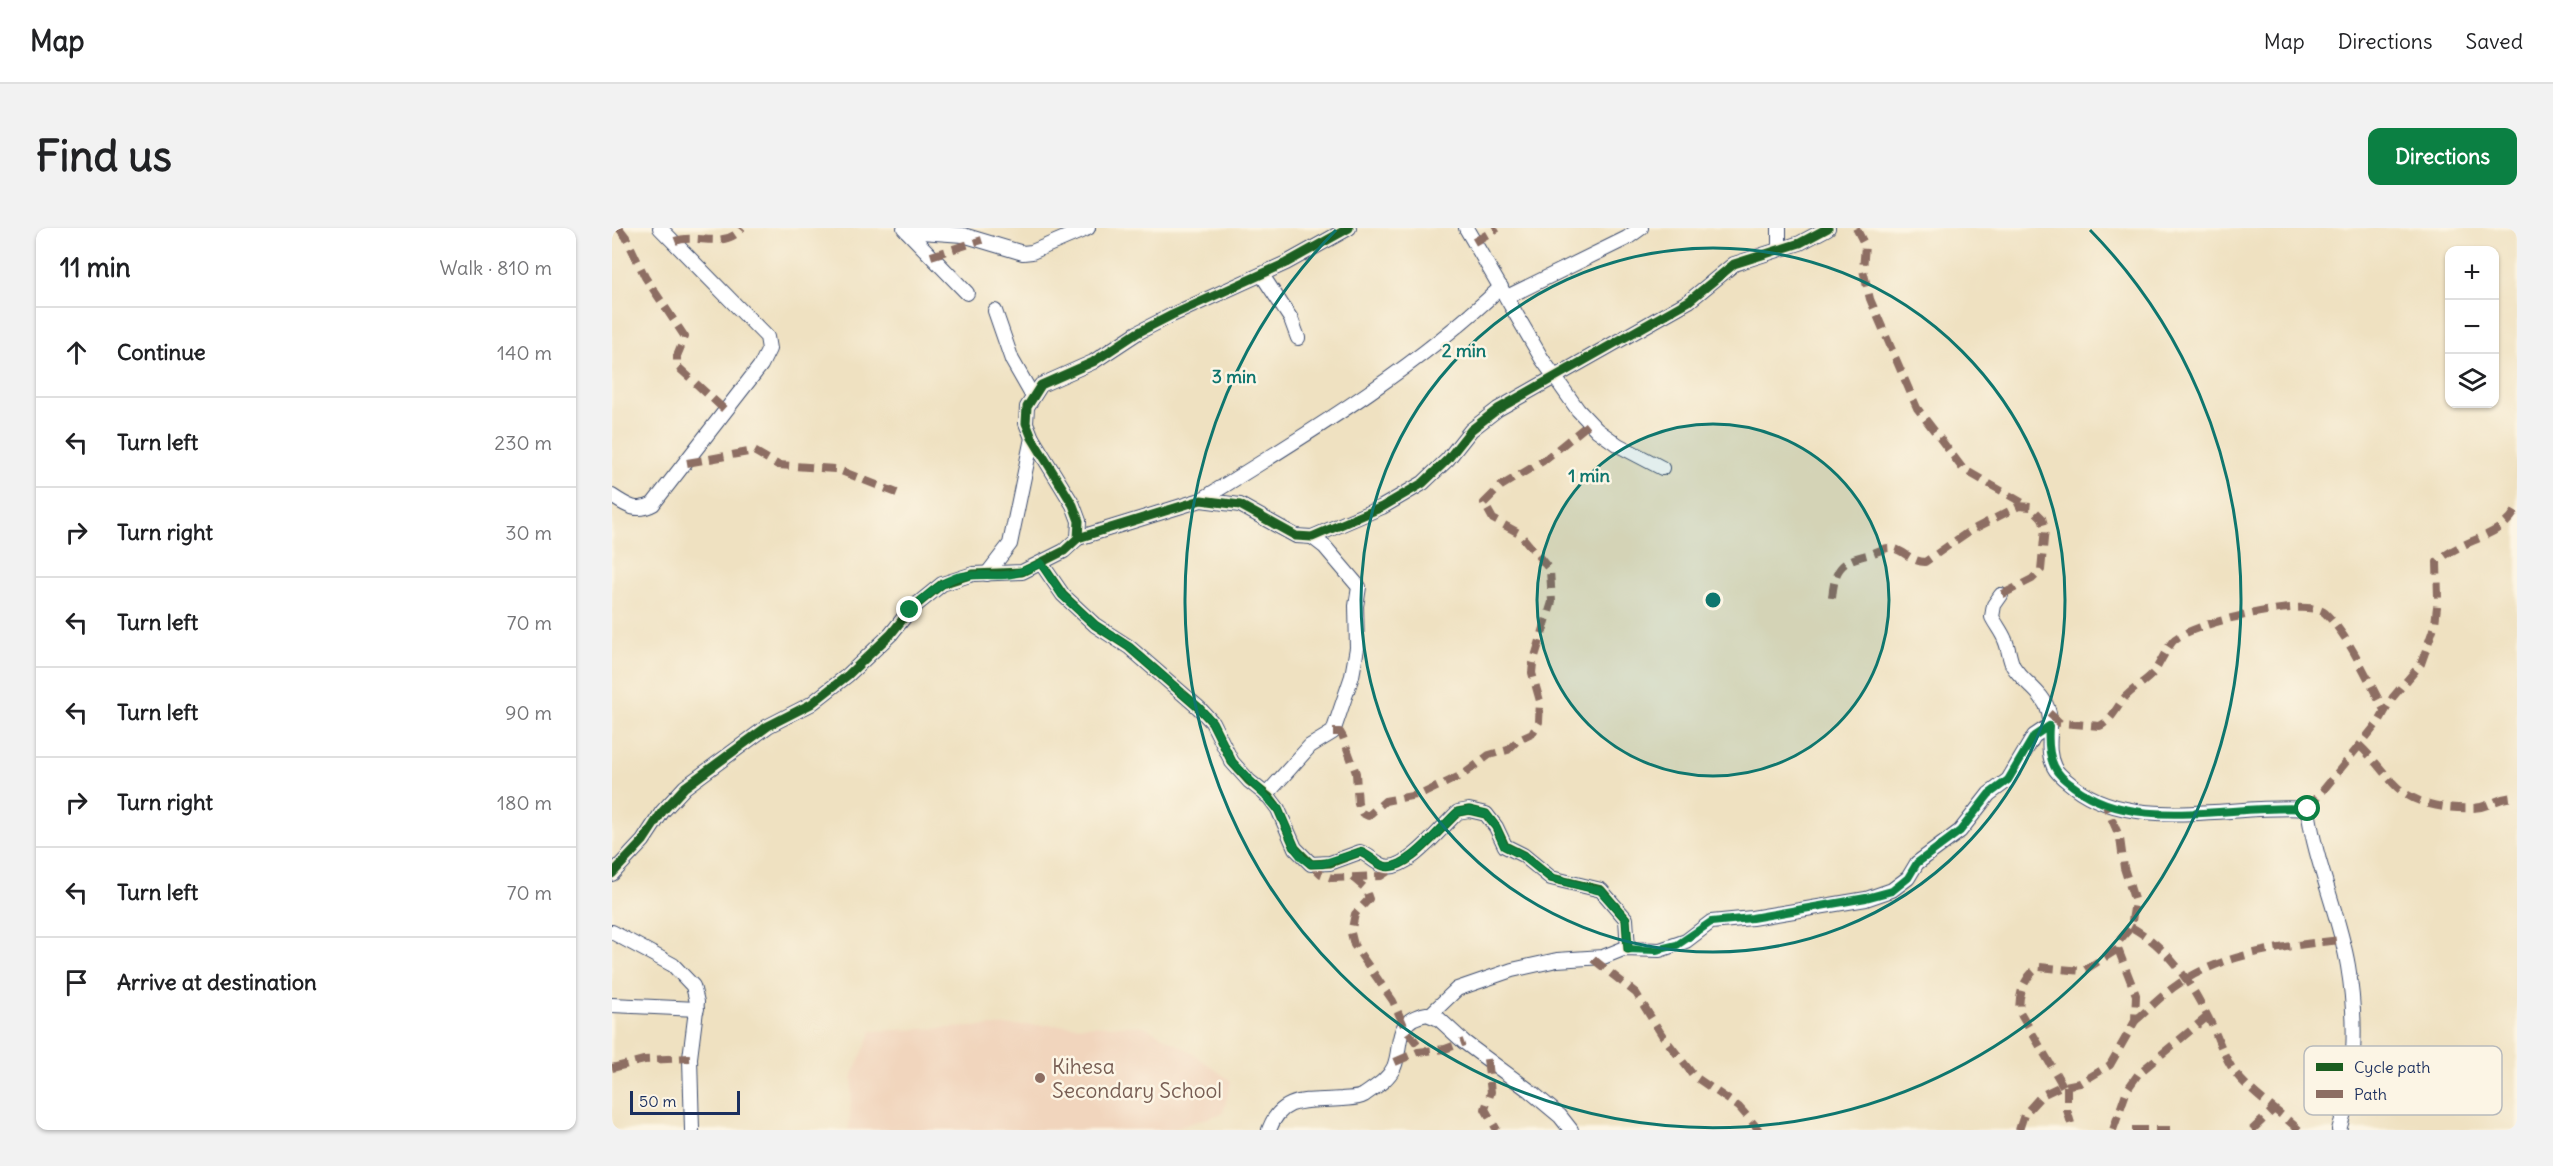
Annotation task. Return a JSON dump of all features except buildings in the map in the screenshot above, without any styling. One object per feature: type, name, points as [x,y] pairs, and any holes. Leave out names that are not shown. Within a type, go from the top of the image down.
[{"type":"street","points":[[612,496],[634,509],[644,509],[653,504],[727,412],[761,365],[769,349],[767,337],[660,228]]},
{"type":"street","points":[[905,230],[963,235],[1023,253],[1032,252],[1088,228]]},
{"type":"street","points":[[1078,538],[1079,520],[1073,505],[1032,438],[1026,423],[1027,407],[1032,395],[1041,385],[1093,362],[1137,333],[1262,275],[1349,228]]},
{"type":"street","points":[[1466,228],[1554,377],[1597,430],[1618,445],[1662,468]]},
{"type":"street","points":[[612,874],[643,841],[662,812],[685,787],[768,726],[811,704],[848,675],[891,634],[910,610],[942,584],[956,578],[1022,572],[1064,551],[1078,538],[1201,500],[1308,433],[1356,398],[1387,382],[1504,292],[1627,238],[1641,228]]},
{"type":"street","points":[[1779,228],[1779,249]]},
{"type":"street","points":[[1201,500],[1240,505],[1296,536],[1312,537],[1382,507],[1422,483],[1481,421],[1689,301],[1734,264],[1800,243],[1828,228]]},
{"type":"street","points":[[905,230],[967,294]]},
{"type":"street","points":[[1262,275],[1291,319],[1298,338]]},
{"type":"street","points":[[995,312],[1012,360],[1032,395]]},
{"type":"street","points":[[987,574],[1010,544],[1032,438]]},
{"type":"street","points":[[1266,795],[1310,746],[1333,732],[1354,667],[1359,587],[1331,553],[1312,537]]},
{"type":"street","points":[[1041,563],[1062,595],[1095,625],[1129,647],[1212,722],[1232,762],[1278,809],[1295,848],[1302,858],[1314,864],[1330,863],[1360,852],[1384,866],[1396,866],[1427,844],[1458,812],[1469,810],[1486,814],[1508,849],[1522,855],[1556,880],[1601,891],[1626,919],[1628,949]]},
{"type":"street","points":[[2001,595],[1994,605],[1992,617],[2005,638],[2014,668],[2041,698],[2049,713],[2049,751],[2059,774],[2087,797],[2106,806],[2205,814],[2235,809],[2308,809],[2315,852],[2347,964],[2353,1015],[2351,1046]]},
{"type":"street","points":[[1269,1130],[1278,1112],[1289,1103],[1359,1098],[1380,1083],[1394,1068],[1400,1033],[1417,1017],[1431,1014],[1457,989],[1512,970],[1557,960],[1599,958],[1628,949],[1656,950],[1677,945],[1711,922],[1752,918],[1866,898],[1892,891],[1908,878],[1917,863],[1960,831],[1989,794],[2008,780],[2034,736],[2049,726]]},
{"type":"street","points":[[612,932],[673,965],[687,977],[697,995],[690,1058],[692,1130]]},
{"type":"street","points":[[612,1005],[697,1008]]},
{"type":"street","points":[[1431,1014],[1552,1109],[1571,1130]]},
{"type":"street","points":[[2339,1130],[2344,1115]]},
{"type":"shaded area","name":"Kihesa Secondary School","points":[[1022,1025],[1144,1026],[1191,1052],[1231,1081],[1223,1113],[1170,1130],[849,1130],[853,1075],[872,1031]]},
{"type":"marked path","points":[[619,228],[626,237],[645,277],[685,337],[677,356],[677,366],[727,412]]},
{"type":"marked path","points":[[675,241],[683,239],[719,240],[735,235],[742,228]]},
{"type":"marked path","points":[[1474,242],[1498,228]]},
{"type":"marked path","points":[[1856,228],[1865,245],[1863,270],[1870,299],[1917,408],[1963,469],[2028,506]]},
{"type":"marked path","points":[[931,256],[982,240]]},
{"type":"marked path","points":[[1333,732],[1340,732],[1343,737],[1356,773],[1358,804],[1362,813],[1368,816],[1385,801],[1422,794],[1464,774],[1489,755],[1508,750],[1517,741],[1532,734],[1539,722],[1540,701],[1532,673],[1533,663],[1552,602],[1550,570],[1519,533],[1493,519],[1484,503],[1501,486],[1543,461],[1590,423]]},
{"type":"marked path","points":[[687,463],[754,451],[778,465],[836,469],[897,493]]},
{"type":"marked path","points":[[1832,598],[1838,572],[1841,567],[1853,559],[1889,548],[1925,562],[1968,532],[2019,506],[2031,507],[2042,518],[2045,528],[2041,570],[2032,579],[2001,595]]},
{"type":"marked path","points":[[2308,809],[2380,720],[2393,697],[2421,664],[2435,624],[2438,598],[2437,562],[2446,554],[2502,526],[2517,508]]},
{"type":"marked path","points":[[2049,713],[2060,723],[2100,726],[2112,716],[2126,696],[2154,672],[2173,641],[2183,634],[2248,614],[2296,608],[2314,609],[2325,613],[2334,623],[2358,659],[2384,710]]},
{"type":"marked path","points":[[2359,745],[2393,783],[2419,801],[2451,808],[2473,808],[2509,797],[2517,797]]},
{"type":"marked path","points":[[2019,1130],[2024,1115],[2042,1095],[2059,1087],[2080,1083],[2110,1065],[2135,1021],[2136,995],[2118,949],[2119,941],[2131,927],[2135,902],[2124,868],[2120,838],[2106,806]]},
{"type":"marked path","points":[[1311,864],[1321,874],[1332,878],[1381,876],[1396,866]]},
{"type":"marked path","points":[[1352,877],[1365,888],[1369,899],[1355,914],[1351,933],[1354,945],[1393,1001],[1405,1028],[1418,1045],[1426,1051]]},
{"type":"marked path","points":[[2131,927],[2158,946],[2179,969],[2197,996],[2234,1071],[2257,1095],[2299,1130]]},
{"type":"marked path","points":[[2135,1021],[2177,985],[2214,965],[2277,948],[2340,940]]},
{"type":"marked path","points":[[2063,1086],[2020,1012],[2023,986],[2039,967],[2083,971],[2118,949]]},
{"type":"marked path","points":[[1593,959],[1636,993],[1662,1035],[1694,1076],[1739,1107],[1759,1130]]},
{"type":"marked path","points":[[2113,1130],[2127,1090],[2139,1073],[2207,1017]]},
{"type":"marked path","points":[[1395,1062],[1418,1052],[1445,1049],[1464,1042]]},
{"type":"marked path","points":[[612,1068],[644,1060],[690,1058]]},
{"type":"marked path","points":[[1487,1059],[1491,1092],[1485,1109],[1497,1130]]},
{"type":"marked path","points":[[2067,1086],[2067,1110],[2073,1130]]},
{"type":"marked path","points":[[2252,1130],[2275,1108]]},
{"type":"marked path","points":[[2132,1130],[2170,1130]]},
{"type":"cycle path","points":[[612,874],[643,841],[662,812],[685,787],[768,726],[811,704],[848,675],[891,634],[910,610],[942,584],[973,574],[1022,572],[1064,551],[1078,538],[1079,521],[1073,505],[1032,438],[1026,423],[1027,407],[1041,385],[1093,362],[1137,333],[1286,263],[1349,228]]},
{"type":"cycle path","points":[[1078,538],[1201,500],[1240,505],[1296,536],[1312,537],[1382,507],[1423,483],[1448,459],[1471,430],[1498,409],[1689,301],[1734,264],[1800,243],[1828,228]]},
{"type":"cycle path","points":[[1041,563],[1063,595],[1095,625],[1129,647],[1212,722],[1232,762],[1249,781],[1269,797],[1278,809],[1295,848],[1311,864],[1330,863],[1360,852],[1381,865],[1393,866],[1414,855],[1458,812],[1469,810],[1486,814],[1496,827],[1505,846],[1523,855],[1551,878],[1601,890],[1626,919],[1628,949]]},
{"type":"place","name":"Kihesa Secondary School","points":[[1040,1078]]},
{"type":"route","points":[[910,610],[942,584],[956,578],[973,574],[1005,575],[1022,572],[1041,563],[1062,595],[1095,625],[1129,647],[1212,722],[1232,762],[1249,781],[1269,797],[1278,809],[1295,848],[1302,858],[1311,864],[1330,863],[1360,852],[1384,866],[1396,866],[1427,844],[1458,812],[1477,811],[1486,814],[1492,821],[1504,846],[1522,855],[1551,878],[1595,887],[1601,891],[1626,919],[1629,927],[1628,949],[1660,950],[1677,945],[1711,922],[1752,918],[1835,902],[1871,898],[1892,891],[1908,878],[1917,863],[1960,831],[1989,794],[2008,780],[2034,736],[2049,726],[2049,751],[2059,774],[2087,797],[2106,806],[2205,814],[2235,809],[2284,807],[2308,809]]}]
